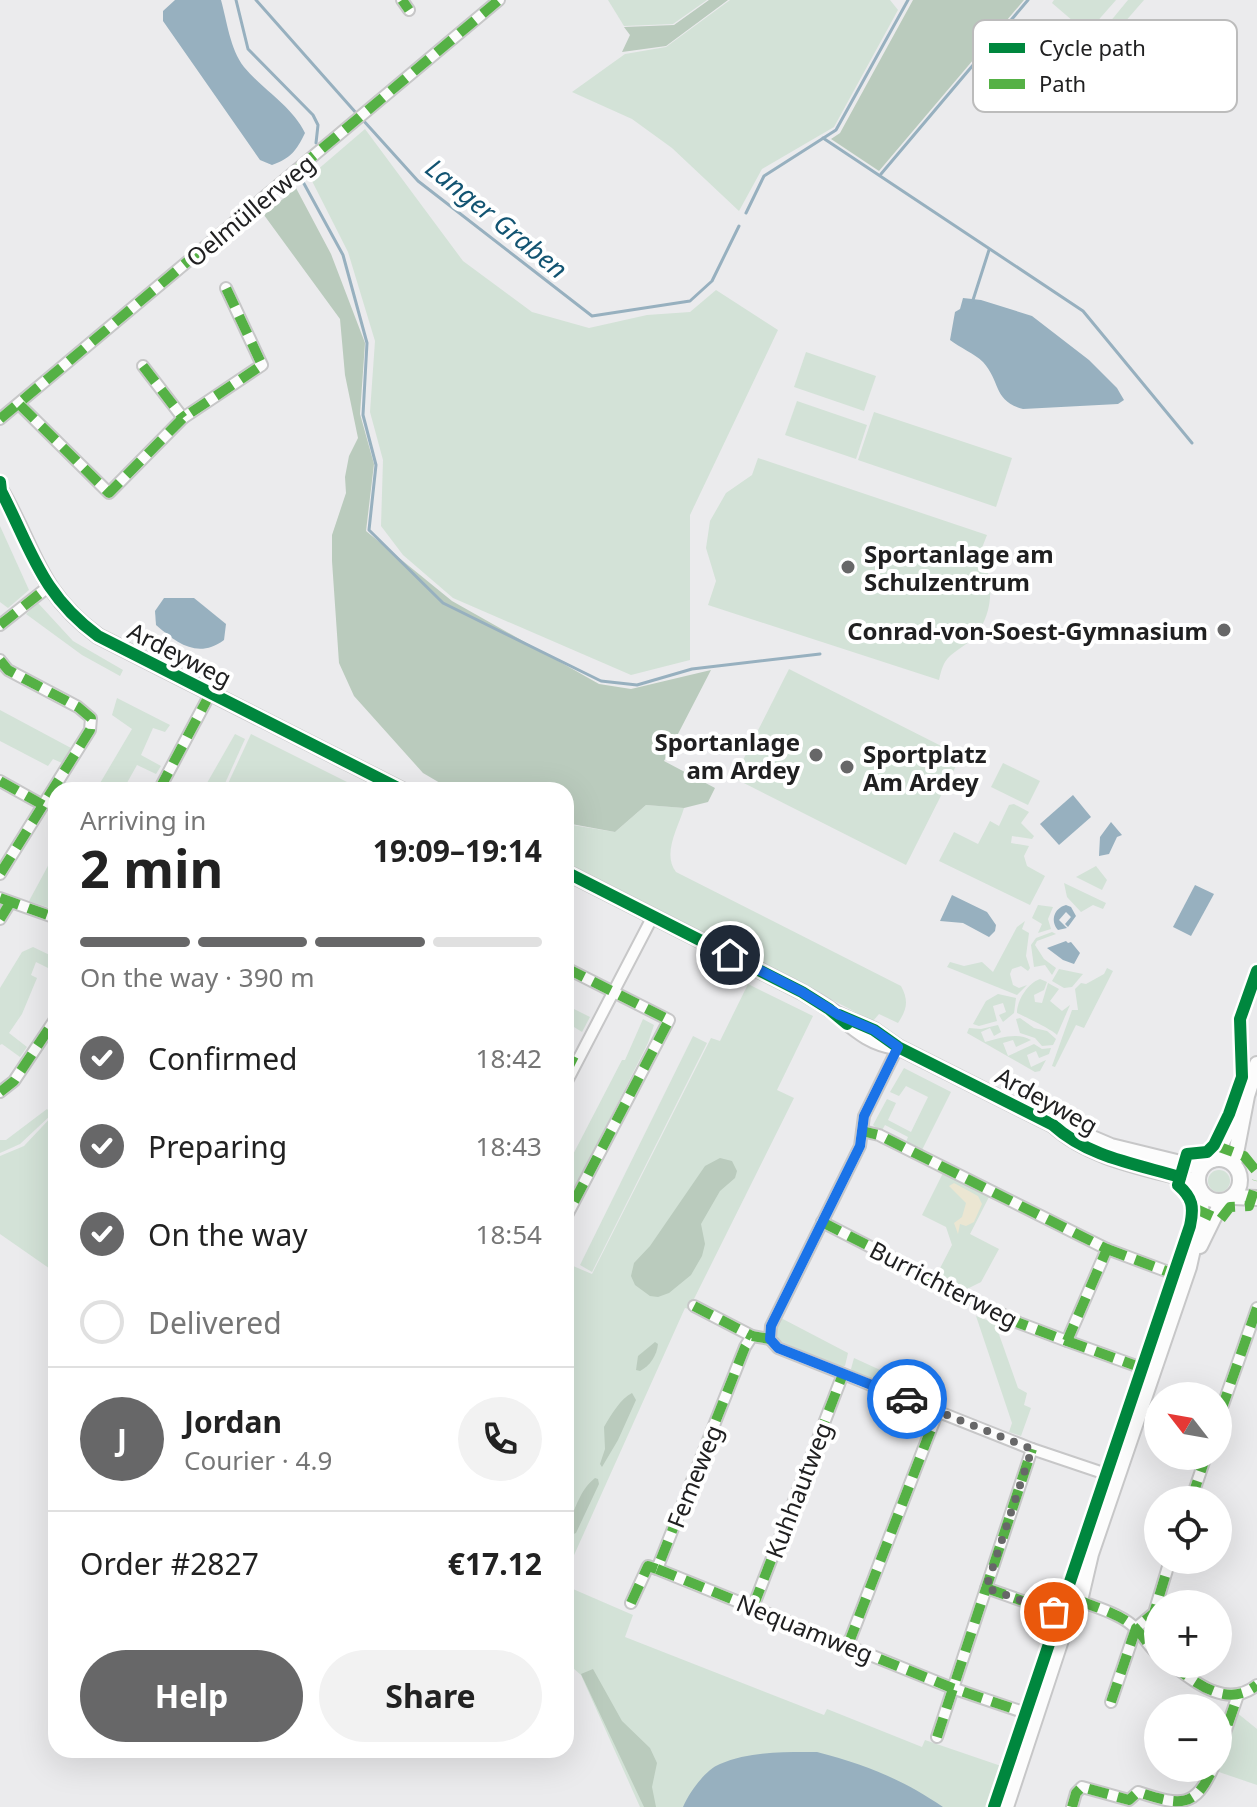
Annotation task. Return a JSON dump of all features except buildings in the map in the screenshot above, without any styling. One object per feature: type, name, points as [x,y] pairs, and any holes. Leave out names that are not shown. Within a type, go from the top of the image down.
[{"type":"main road","name":"Ardeyweg","points":[[0,487],[48,587],[64,608],[98,636],[386,782]]},
{"type":"main road","name":"Ardeyweg","points":[[574,876],[802,992],[839,1015],[852,1029],[880,1045],[898,1047],[1053,1125],[1066,1137],[1093,1151],[1204,1176]]},
{"type":"main road","points":[[1189,1267],[1227,1199],[1240,1187],[1237,1169],[1247,1096],[1257,1064]]},
{"type":"main road","points":[[1006,1807],[1062,1637],[1080,1601],[1086,1580],[1085,1570],[1189,1267],[1201,1213],[1204,1176],[1247,1096]]},
{"type":"main road","points":[[1204,1176],[1226,1160],[1257,1185]]},
{"type":"main road","points":[[1204,1176],[1211,1200],[1257,1198]]},
{"type":"street","points":[[402,0],[409,10]]},
{"type":"street","name":"Oelmüllerweg","points":[[0,419],[499,0]]},
{"type":"street","points":[[20,405],[109,493],[183,418],[262,365],[226,288]]},
{"type":"street","points":[[143,366],[183,418]]},
{"type":"street","points":[[0,625],[48,587]]},
{"type":"street","points":[[0,660],[8,670],[78,707],[91,718],[90,730],[57,782]]},
{"type":"street","points":[[163,782],[210,694]]},
{"type":"street","points":[[0,781],[43,805]]},
{"type":"street","points":[[0,874],[48,797]]},
{"type":"street","points":[[0,919],[5,900],[48,915]]},
{"type":"street","points":[[574,1056],[614,991],[653,916]]},
{"type":"street","points":[[574,972],[669,1020],[574,1202]]},
{"type":"street","points":[[0,1092],[14,1081],[48,1030]]},
{"type":"street","points":[[770,1339],[771,1326],[860,1146],[864,1116],[898,1047]]},
{"type":"street","points":[[862,1131],[879,1135],[1107,1249],[1174,1274]]},
{"type":"street","name":"Burrichterweg","points":[[822,1222],[1019,1323],[1142,1368]]},
{"type":"street","points":[[1067,1341],[1107,1249]]},
{"type":"street","points":[[694,1306],[752,1336],[770,1339],[778,1348],[1032,1449],[1118,1478]]},
{"type":"street","points":[[1231,1382],[1257,1308]]},
{"type":"street","name":"Femeweg","points":[[631,1603],[648,1566],[657,1569],[752,1336]]},
{"type":"street","name":"Kuhhautweg","points":[[753,1607],[843,1374]]},
{"type":"street","points":[[848,1645],[938,1411]]},
{"type":"street","points":[[937,1737],[1032,1449]]},
{"type":"street","name":"Nequamweg","points":[[657,1569],[952,1688],[1020,1711]]},
{"type":"street","points":[[1111,1702],[1136,1628],[1154,1613],[1166,1574]]},
{"type":"street","points":[[986,1588],[1054,1612]]},
{"type":"street","points":[[1080,1601],[1136,1628],[1144,1640]]},
{"type":"street","points":[[1190,1678],[1215,1693],[1238,1695],[1257,1685]]},
{"type":"street","points":[[1232,1712],[1238,1695]]},
{"type":"street","points":[[1072,1807],[1076,1793],[1082,1787],[1129,1800],[1138,1792],[1180,1807],[1190,1806],[1199,1802],[1209,1782]]},
{"type":"shaded area","points":[[608,0],[707,0],[673,24],[624,26]]},
{"type":"shaded area","points":[[730,0],[890,0],[898,10],[834,127],[762,169],[739,211],[672,148],[632,119],[572,92],[625,54],[666,47]]},
{"type":"shaded area","points":[[1054,0],[1116,0],[1098,20],[1072,20],[1052,3]]},
{"type":"shaded area","points":[[1128,0],[1144,0],[1127,20],[1112,20]]},
{"type":"shaded area","points":[[365,129],[463,261],[532,312],[589,328],[647,315],[690,312],[716,290],[778,330],[690,515],[690,660],[631,675],[453,598],[403,555],[381,526],[383,460],[370,412],[375,341],[348,252],[312,181],[316,171]]},
{"type":"shaded area","points":[[806,352],[876,376],[864,411],[794,387]]},
{"type":"shaded area","points":[[797,401],[867,425],[856,459],[785,435]]},
{"type":"shaded area","points":[[874,412],[1012,458],[996,507],[858,460]]},
{"type":"shaded area","name":"Sportanlage am Schulzentrum","points":[[758,458],[987,535],[980,553],[990,585],[989,607],[974,637],[947,659],[939,680],[708,605],[716,581],[706,548],[710,521],[726,493],[752,475]]},
{"type":"shaded area","points":[[0,526],[29,590],[8,608],[0,602]]},
{"type":"shaded area","points":[[38,603],[73,641],[123,670],[120,676],[82,655],[26,614]]},
{"type":"shaded area","name":"Sportplatz Am Ardey","points":[[789,669],[961,756],[906,865],[734,778]]},
{"type":"shaded area","points":[[117,698],[170,725],[165,732],[153,728],[141,755],[161,766],[156,774],[137,765],[127,782],[101,782],[132,729],[112,715]]},
{"type":"shaded area","points":[[0,710],[71,748],[62,763],[53,759],[48,766],[0,741]]},
{"type":"shaded area","points":[[235,734],[245,739],[226,782],[208,782]]},
{"type":"shaded area","points":[[251,734],[347,782],[229,782]]},
{"type":"shaded area","points":[[1003,763],[1040,781],[1028,805],[991,787]]},
{"type":"shaded area","points":[[1014,804],[1029,812],[1021,823],[1034,836],[1032,839],[1012,836],[1011,843],[1029,846],[1024,856],[1027,866],[1045,876],[1030,905],[939,861],[954,832],[978,844],[990,821],[999,826],[1009,805]]},
{"type":"shaded area","points":[[646,805],[684,808],[670,857],[676,872],[901,986],[906,1005],[898,1023],[879,1014],[873,1021],[574,867],[574,825],[615,832]]},
{"type":"shaded area","points":[[48,866],[48,907],[29,901]]},
{"type":"shaded area","points":[[1096,866],[1107,880],[1102,890],[1076,877]]},
{"type":"shaded area","points":[[1064,883],[1106,903],[1103,909],[1093,905],[1081,912],[1067,897]]},
{"type":"shaded area","points":[[1038,905],[1053,907],[1048,919],[1051,929],[1038,933],[1042,924],[1032,918]]},
{"type":"shaded area","points":[[1025,921],[1022,929],[1029,933],[1026,956],[1030,968],[1028,971],[1021,966],[1012,969],[1013,985],[1019,988],[1027,985],[1017,995],[947,967],[950,962],[964,966],[982,962],[993,972],[1017,927]]},
{"type":"shaded area","points":[[1052,932],[1056,934],[1037,941],[1035,945],[1044,959],[1056,968],[1052,975],[1045,965],[1034,967],[1031,945],[1036,938]]},
{"type":"shaded area","points":[[33,947],[48,954],[48,968],[36,962],[31,975],[37,978],[22,1014],[9,1033],[27,1047],[20,1057],[0,1045],[0,988],[22,952]]},
{"type":"shaded area","points":[[1107,968],[1113,971],[1084,1028],[1076,1025],[1055,1067],[1052,1066],[1072,1010],[1078,1010],[1075,989],[1081,983],[1086,984],[1104,974]]},
{"type":"shaded area","points":[[1059,969],[1083,974],[1072,987],[1064,988],[1052,981]]},
{"type":"shaded area","points":[[1040,979],[1047,982],[1044,990],[1034,995],[1035,1002],[1042,1003],[1048,983],[1059,989],[1050,1001],[1062,1011],[1070,1005],[1057,1035],[1017,1013],[1024,993]]},
{"type":"shaded area","points":[[748,984],[813,1016],[777,1090],[794,1098],[689,1309],[685,1308],[574,1555],[574,1266],[592,1274],[711,1038],[720,1041]]},
{"type":"shaded area","points":[[998,994],[1016,998],[1014,1013],[1003,1022],[999,1015],[1006,1012],[1003,1003],[993,1006],[997,1021],[979,1026],[973,1024],[986,1001]]},
{"type":"shaded area","points":[[574,1009],[590,1017],[582,1032],[574,1027]]},
{"type":"shaded area","points":[[1020,1018],[1034,1028],[1047,1031],[1056,1039],[1053,1045],[1042,1046],[1035,1038],[1020,1033],[1016,1019]]},
{"type":"shaded area","points":[[643,1019],[654,1025],[648,1043],[574,1190],[574,1153],[622,1060],[625,1060]]},
{"type":"shaded area","points":[[998,1025],[1001,1032],[994,1036],[990,1028],[981,1032],[985,1042],[1014,1036],[1031,1040],[1016,1047],[1013,1040],[1003,1043],[1008,1056],[1034,1044],[1042,1049],[1051,1048],[1049,1054],[1039,1058],[1036,1051],[1027,1055],[1031,1067],[1046,1060],[1040,1071],[1035,1072],[967,1033],[969,1028]]},
{"type":"shaded area","points":[[693,1036],[707,1043],[592,1272],[580,1265]]},
{"type":"shaded area","points":[[904,1068],[951,1092],[921,1152],[905,1144],[908,1137],[885,1125],[881,1132],[873,1125],[887,1099],[896,1103],[888,1120],[911,1132],[928,1097],[906,1086],[899,1096],[890,1092]]},
{"type":"shaded area","points":[[48,1110],[48,1118],[20,1144],[0,1153],[0,1140],[6,1140]]},
{"type":"shaded area","points":[[48,1120],[48,1267],[0,1234],[0,1156],[24,1146]]},
{"type":"shaded area","points":[[1219,1170],[1227,1173],[1230,1181],[1227,1189],[1219,1192],[1211,1189],[1208,1181],[1211,1173]]},
{"type":"shaded area","points":[[943,1173],[989,1197],[970,1234],[999,1249],[981,1282],[967,1289],[937,1274],[952,1245],[946,1227],[922,1215]]},
{"type":"shaded area","points":[[976,1316],[995,1323],[1018,1388],[1027,1393],[1024,1405],[1031,1408],[1021,1436],[1009,1432],[1012,1423]]},
{"type":"shaded area","points":[[781,1318],[848,1353],[845,1366],[840,1368],[778,1340],[775,1327]]},
{"type":"shaded area","points":[[854,1358],[900,1379],[900,1388],[853,1372]]},
{"type":"shaded area","points":[[574,1589],[633,1615],[625,1637],[824,1715],[827,1709],[922,1747],[925,1740],[1004,1767],[989,1807],[640,1807],[581,1675],[574,1669]]},
{"type":"shaded area","points":[[1236,1712],[1257,1729],[1257,1785],[1232,1776],[1232,1724]]},
{"type":"green space","points":[[709,0],[728,0],[666,46],[622,52],[630,35],[624,27],[674,25]]},
{"type":"green space","points":[[913,0],[1024,0],[1007,20],[973,20],[973,60],[879,171],[831,139],[840,133]]},
{"type":"green space","points":[[296,188],[331,254],[365,343],[360,414],[374,464],[366,531],[452,601],[599,684],[631,689],[711,670],[664,761],[715,788],[708,802],[684,808],[646,805],[615,832],[574,824],[574,782],[438,782],[423,773],[354,696],[339,663],[332,561],[332,535],[346,493],[349,456],[358,438],[345,375],[340,319],[264,215]]},
{"type":"green space","points":[[720,1158],[732,1161],[737,1171],[735,1178],[720,1191],[701,1224],[705,1244],[702,1256],[691,1275],[669,1293],[650,1296],[635,1285],[631,1276],[634,1263],[650,1246],[705,1166]]},
{"type":"green space","points":[[655,1342],[658,1344],[652,1360],[644,1369],[636,1370],[638,1356]]},
{"type":"green space","points":[[632,1393],[636,1400],[602,1467],[604,1427],[620,1403]]},
{"type":"green space","points":[[595,1478],[599,1484],[574,1534],[574,1511]]},
{"type":"green space","points":[[593,1669],[622,1721],[650,1748],[657,1763],[652,1787],[656,1807],[644,1807],[581,1674]]},
{"type":"sand","points":[[954,1183],[978,1196],[982,1204],[974,1222],[966,1226],[960,1224],[958,1234],[954,1223],[962,1217],[966,1203],[949,1186]]},
{"type":"water","points":[[175,0],[221,0],[239,60],[285,106],[305,133],[288,157],[272,165],[260,160],[163,21],[163,11]]},
{"type":"water","points":[[963,298],[981,300],[1032,316],[1089,360],[1117,388],[1124,400],[1118,404],[1023,409],[1013,406],[1002,396],[983,362],[950,340],[955,312],[960,309]]},
{"type":"water","points":[[164,598],[194,598],[226,624],[224,640],[215,646],[197,649],[172,638],[156,625],[155,611]]},
{"type":"water","points":[[1073,795],[1091,817],[1059,845],[1040,824]]},
{"type":"water","points":[[1111,822],[1122,835],[1117,837],[1109,854],[1099,856],[1100,837]]},
{"type":"water","points":[[1195,885],[1214,894],[1191,936],[1173,927]]},
{"type":"water","points":[[952,895],[987,912],[996,925],[995,931],[989,937],[963,923],[940,921]]},
{"type":"water","points":[[1066,905],[1076,916],[1068,927],[1065,924],[1071,917],[1066,912],[1059,920],[1067,928],[1058,930],[1054,915]]},
{"type":"water","points":[[1071,942],[1080,953],[1074,964],[1047,948]]},
{"type":"water","points":[[817,1752],[882,1774],[943,1807],[683,1807],[698,1782],[720,1764],[756,1754]]},
{"type":"waterway","points":[[236,0],[248,49],[313,115],[318,125],[316,143]]},
{"type":"waterway","name":"Langer Graben","points":[[256,0],[357,114]]},
{"type":"waterway","name":"Langer Graben","points":[[746,213],[764,176],[836,130],[908,0]]},
{"type":"waterway","points":[[1011,20],[1028,0]]},
{"type":"waterway","points":[[881,174],[973,65]]},
{"type":"waterway","name":"Langer Graben","points":[[362,119],[418,181],[592,316],[690,301],[712,281],[739,226]]},
{"type":"waterway","points":[[823,138],[1083,311],[1192,443]]},
{"type":"waterway","points":[[307,172],[302,180],[343,255],[367,343],[363,415],[376,465],[369,530],[443,603],[601,681],[637,685],[692,669],[820,654]]},
{"type":"waterway","points":[[973,300],[989,250]]},
{"type":"marked path","points":[[402,0],[409,10]]},
{"type":"marked path","points":[[0,419],[499,0]]},
{"type":"marked path","points":[[20,405],[109,493],[183,418],[262,365],[226,288]]},
{"type":"marked path","points":[[143,366],[183,418]]},
{"type":"marked path","points":[[0,625],[48,587]]},
{"type":"marked path","points":[[0,660],[8,670],[78,707],[91,718],[90,730],[58,782]]},
{"type":"marked path","points":[[163,782],[210,694]]},
{"type":"marked path","points":[[0,781],[43,805]]},
{"type":"marked path","points":[[0,874],[48,797]]},
{"type":"marked path","points":[[0,898],[48,915]]},
{"type":"marked path","points":[[0,919],[10,903]]},
{"type":"marked path","points":[[574,972],[669,1020],[574,1202]]},
{"type":"marked path","points":[[0,1092],[14,1081],[48,1030]]},
{"type":"marked path","points":[[822,1222],[1019,1323],[1067,1341],[1107,1249],[879,1135],[862,1131]]},
{"type":"marked path","points":[[1214,1145],[1244,1156],[1257,1172]]},
{"type":"marked path","points":[[1194,1208],[1220,1220],[1230,1207],[1249,1206],[1257,1181]]},
{"type":"marked path","points":[[1107,1249],[1174,1274]]},
{"type":"marked path","points":[[694,1306],[752,1336]]},
{"type":"marked path","points":[[1231,1382],[1257,1308]]},
{"type":"marked path","points":[[631,1603],[648,1566],[657,1569],[745,1347],[752,1336],[770,1339]]},
{"type":"marked path","points":[[1067,1341],[1142,1368]]},
{"type":"marked path","points":[[753,1607],[843,1374]]},
{"type":"marked path","points":[[848,1645],[938,1411]]},
{"type":"marked path","points":[[937,1737],[1032,1449]]},
{"type":"marked path","points":[[1196,1486],[1201,1470]]},
{"type":"marked path","points":[[657,1569],[952,1688],[1020,1711]]},
{"type":"marked path","points":[[1111,1702],[1136,1628],[1154,1613],[1166,1574]]},
{"type":"marked path","points":[[986,1588],[1054,1612]]},
{"type":"marked path","points":[[1080,1601],[1125,1620],[1144,1638]]},
{"type":"marked path","points":[[1190,1678],[1223,1694],[1246,1692],[1257,1685]]},
{"type":"marked path","points":[[1232,1712],[1238,1695]]},
{"type":"marked path","points":[[1072,1807],[1076,1793],[1082,1787],[1129,1800],[1138,1792],[1177,1801],[1193,1797],[1205,1782]]},
{"type":"cycle path","points":[[0,482],[1,491],[30,552],[50,587],[63,604],[98,636],[386,782]]},
{"type":"cycle path","points":[[574,876],[802,992],[847,1024]]},
{"type":"cycle path","points":[[994,1807],[1190,1226],[1191,1203],[1178,1185],[1187,1154],[1207,1152],[1214,1145],[1242,1077],[1240,1019],[1257,971]]},
{"type":"cycle path","points":[[839,1015],[874,1030],[898,1047],[1053,1125],[1081,1145],[1113,1158],[1180,1177]]},
{"type":"way so far","points":[[907,1399],[1032,1449],[986,1588],[1054,1612]]},
{"type":"place","name":"Sportanlage am Schulzentrum","points":[[848,567]]},
{"type":"place","name":"Conrad-von-Soest-Gymnasium","points":[[1224,630]]},
{"type":"place","name":"Sportanlage am Ardey","points":[[816,755]]},
{"type":"place","name":"Sportplatz Am Ardey","points":[[847,767]]},
{"type":"route","points":[[730,955],[839,1015],[885,1036],[898,1047],[864,1116],[860,1146],[771,1326],[770,1339],[778,1348],[907,1399]]}]
